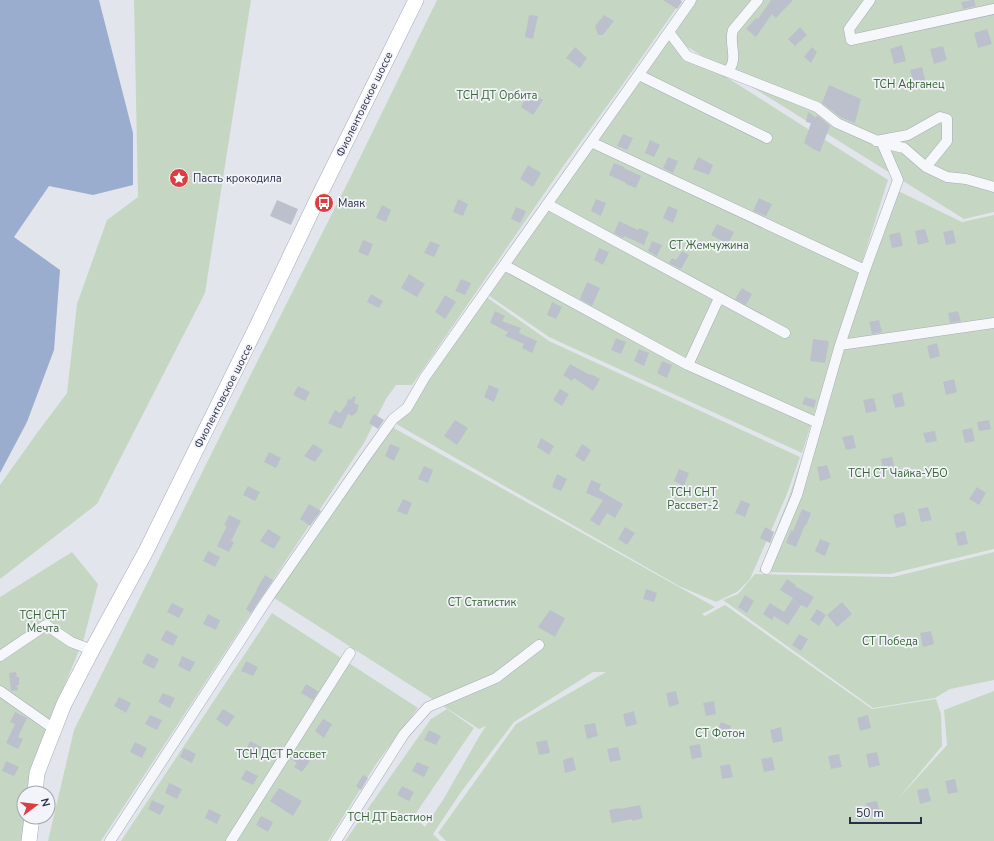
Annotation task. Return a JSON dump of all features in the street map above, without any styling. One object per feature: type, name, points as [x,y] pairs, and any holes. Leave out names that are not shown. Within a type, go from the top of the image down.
[{"type":"main road","name":"Фиолентовское шоссе","points":[[36,785],[37,773],[64,704],[146,551],[258,326],[416,0]]},
{"type":"main road","points":[[29,841],[31,825]]},
{"type":"street","points":[[110,841],[268,598],[393,419],[407,408],[425,377],[691,0]]},
{"type":"street","points":[[727,72],[730,70],[734,57],[732,33],[758,0]]},
{"type":"street","points":[[870,0],[849,29],[851,40],[994,9]]},
{"type":"street","points":[[669,32],[687,56],[817,107],[837,123],[879,142],[904,148],[926,167],[947,177],[966,179],[994,187]]},
{"type":"street","points":[[638,75],[767,138]]},
{"type":"street","points":[[879,142],[908,135],[940,117],[947,119],[947,141],[926,167]]},
{"type":"street","points":[[591,142],[864,270]]},
{"type":"street","points":[[766,569],[797,495],[840,345],[864,270],[898,180],[879,142]]},
{"type":"street","points":[[547,204],[785,333]]},
{"type":"street","points":[[504,266],[688,365],[818,423]]},
{"type":"street","points":[[688,365],[719,298]]},
{"type":"street","points":[[840,345],[994,323]]},
{"type":"street","points":[[0,656],[46,625],[71,642],[92,650]]},
{"type":"street","points":[[336,841],[404,734],[428,707],[496,678],[539,645]]},
{"type":"street","points":[[230,841],[350,653]]},
{"type":"street","points":[[0,691],[54,729]]},
{"type":"green space","points":[[134,0],[251,0],[205,293],[97,504],[0,579],[0,485],[67,393],[77,304],[107,220],[138,197]]},
{"type":"green space","name":"ТСН ДТ Орбита","points":[[437,0],[682,0],[564,165],[412,385],[396,385],[386,399],[364,443],[101,841],[48,841],[52,825],[56,825],[56,807],[74,730],[351,176]]},
{"type":"green space","name":"ТСН Афганец","points":[[697,0],[994,0],[994,212],[964,219],[686,46],[675,33]]},
{"type":"green space","name":"СТ Жемчужина","points":[[668,40],[888,180],[802,453],[549,337],[488,295]]},
{"type":"green space","name":"ТСН СТ Чайка-УБО","points":[[890,187],[962,222],[994,215],[994,549],[890,574],[759,572],[789,497]]},
{"type":"green space","name":"ТСН СНТ Рассвет-2","points":[[485,296],[549,341],[800,457],[787,494],[750,579],[737,592],[716,602],[679,586],[398,425],[394,420]]},
{"type":"green space","points":[[392,427],[715,607],[702,614],[705,616],[725,605],[872,709],[936,699],[941,714],[942,746],[898,799],[947,745],[944,710],[994,691],[994,841],[446,841],[438,833],[516,724],[606,672],[593,672],[514,722],[461,792],[433,834],[440,841],[345,841],[431,719],[447,709],[474,728],[414,816],[425,827],[443,800],[486,726],[479,729],[274,598]]},
{"type":"green space","name":"ТСН СНТ Мечта","points":[[72,552],[98,584],[84,638],[30,771],[29,785],[16,785],[16,825],[24,825],[22,841],[0,841],[0,597]]},
{"type":"green space","name":"СТ Победа","points":[[994,552],[994,680],[950,689],[935,698],[873,708],[723,600],[738,594],[755,574],[893,577]]},
{"type":"green space","name":"ТСН ДСТ Рассвет","points":[[272,613],[418,708],[376,764],[328,841],[121,841]]},
{"type":"water","points":[[0,0],[99,0],[133,133],[133,185],[93,195],[49,186],[14,237],[60,270],[54,350],[27,422],[0,473]]},
{"type":"building","points":[[663,0],[680,0],[682,2],[677,9]]},
{"type":"building","points":[[771,0],[793,0],[776,18],[772,14],[756,37],[746,29],[756,18],[758,19]]},
{"type":"building","points":[[974,0],[976,6],[963,9],[961,2]]},
{"type":"building","points":[[529,15],[538,16],[533,39],[525,37]]},
{"type":"building","points":[[604,15],[614,21],[603,35],[598,35],[595,26]]},
{"type":"building","points":[[800,27],[807,35],[795,46],[788,39]]},
{"type":"building","points":[[987,29],[992,44],[978,48],[974,33]]},
{"type":"building","points":[[902,45],[906,61],[894,64],[890,49]]},
{"type":"building","points":[[943,46],[947,60],[934,64],[930,49]]},
{"type":"building","points":[[575,47],[587,58],[580,68],[566,58]]},
{"type":"building","points":[[812,47],[817,52],[811,63],[804,57]]},
{"type":"building","points":[[922,67],[926,83],[914,86],[910,70]]},
{"type":"building","points":[[829,85],[861,99],[855,123],[840,117],[822,103]]},
{"type":"building","points":[[529,91],[543,100],[533,115],[521,107]]},
{"type":"building","points":[[808,112],[816,118],[817,115],[830,126],[820,152],[804,143],[811,123],[806,122]]},
{"type":"building","points":[[623,134],[633,138],[627,150],[617,146]]},
{"type":"building","points":[[650,140],[660,145],[654,157],[645,153]]},
{"type":"building","points":[[668,157],[678,161],[673,173],[663,168]]},
{"type":"building","points":[[698,157],[713,165],[709,175],[693,169]]},
{"type":"building","points":[[614,163],[641,176],[636,188],[609,175]]},
{"type":"building","points":[[528,165],[541,173],[533,187],[520,179]]},
{"type":"building","points":[[759,198],[772,204],[766,216],[753,211]]},
{"type":"building","points":[[458,199],[468,204],[463,216],[453,212]]},
{"type":"building","points":[[596,199],[606,203],[601,216],[591,211]]},
{"type":"building","points":[[277,200],[298,209],[291,225],[270,216]]},
{"type":"building","points":[[382,205],[391,210],[386,222],[376,218]]},
{"type":"building","points":[[668,206],[678,210],[673,223],[663,218]]},
{"type":"building","points":[[516,207],[526,211],[520,223],[511,219]]},
{"type":"building","points":[[619,221],[638,230],[639,228],[649,232],[644,245],[624,236],[623,238],[614,233]]},
{"type":"building","points":[[717,224],[734,232],[728,244],[711,235]]},
{"type":"building","points":[[925,229],[929,242],[918,245],[915,231]]},
{"type":"building","points":[[953,230],[956,243],[946,245],[943,232]]},
{"type":"building","points":[[900,232],[903,246],[892,248],[889,235]]},
{"type":"building","points":[[363,240],[373,244],[368,256],[358,252]]},
{"type":"building","points":[[430,241],[440,245],[434,257],[424,253]]},
{"type":"building","points":[[652,241],[662,245],[657,256],[648,251]]},
{"type":"building","points":[[599,248],[609,252],[603,265],[594,260]]},
{"type":"building","points":[[682,251],[689,255],[681,269],[669,263],[672,258],[676,260]]},
{"type":"building","points":[[409,274],[425,284],[417,297],[401,288]]},
{"type":"building","points":[[461,279],[471,283],[465,295],[455,291]]},
{"type":"building","points":[[587,282],[600,288],[592,306],[580,299]]},
{"type":"building","points":[[742,288],[752,294],[746,305],[735,299]]},
{"type":"building","points":[[371,294],[383,301],[379,308],[367,302]]},
{"type":"building","points":[[445,295],[456,302],[445,319],[435,312]]},
{"type":"building","points":[[552,302],[562,307],[556,319],[547,315]]},
{"type":"building","points":[[495,311],[505,316],[502,321],[521,328],[519,333],[537,341],[532,353],[522,348],[524,344],[505,336],[508,332],[490,323]]},
{"type":"building","points":[[958,311],[961,321],[950,323],[948,313]]},
{"type":"building","points":[[879,320],[882,332],[872,334],[869,322]]},
{"type":"building","points":[[616,338],[626,342],[621,354],[611,350]]},
{"type":"building","points":[[813,339],[829,341],[825,363],[810,361]]},
{"type":"building","points":[[937,343],[940,356],[930,359],[927,346]]},
{"type":"building","points":[[639,349],[649,353],[644,366],[634,361]]},
{"type":"building","points":[[662,361],[672,365],[667,378],[657,373]]},
{"type":"building","points":[[570,364],[600,379],[593,391],[574,378],[572,381],[563,375]]},
{"type":"building","points":[[954,379],[957,392],[946,395],[943,382]]},
{"type":"building","points":[[489,385],[499,389],[494,402],[484,397]]},
{"type":"building","points":[[298,386],[310,392],[305,401],[293,395]]},
{"type":"building","points":[[560,389],[569,394],[562,406],[553,400]]},
{"type":"building","points":[[902,392],[905,406],[895,408],[892,395]]},
{"type":"building","points":[[354,396],[356,397],[354,403],[359,405],[357,412],[352,416],[348,414],[341,429],[328,423],[335,410],[340,413],[346,405],[348,399],[350,400]]},
{"type":"building","points":[[805,397],[816,400],[814,408],[802,404]]},
{"type":"building","points":[[874,398],[877,411],[866,413],[863,400]]},
{"type":"building","points":[[374,414],[384,420],[378,429],[369,423]]},
{"type":"building","points":[[455,420],[468,428],[457,445],[444,436]]},
{"type":"building","points":[[989,420],[991,429],[979,431],[977,422]]},
{"type":"building","points":[[972,428],[975,441],[965,443],[962,430]]},
{"type":"building","points":[[935,431],[937,441],[926,443],[923,433]]},
{"type":"building","points":[[853,435],[856,448],[846,450],[842,437]]},
{"type":"building","points":[[541,438],[554,446],[549,455],[537,447]]},
{"type":"building","points":[[313,444],[323,450],[315,462],[304,456]]},
{"type":"building","points":[[390,444],[400,448],[394,461],[385,456]]},
{"type":"building","points":[[582,444],[591,450],[584,462],[575,456]]},
{"type":"building","points":[[269,452],[281,458],[276,468],[264,462]]},
{"type":"building","points":[[892,457],[895,470],[884,472],[881,459]]},
{"type":"building","points":[[827,465],[831,478],[820,481],[817,467]]},
{"type":"building","points":[[424,466],[433,470],[428,483],[418,479]]},
{"type":"building","points":[[679,469],[689,473],[684,486],[674,481]]},
{"type":"building","points":[[557,474],[567,479],[561,491],[552,487]]},
{"type":"building","points":[[591,480],[601,484],[599,490],[623,504],[615,518],[607,513],[599,526],[590,520],[603,500],[586,493]]},
{"type":"building","points":[[248,486],[260,492],[255,501],[243,495]]},
{"type":"building","points":[[977,487],[986,493],[979,505],[969,499]]},
{"type":"building","points":[[403,499],[412,503],[407,515],[397,511]]},
{"type":"building","points":[[741,500],[750,504],[745,517],[735,513]]},
{"type":"building","points":[[309,504],[321,511],[310,526],[300,519]]},
{"type":"building","points":[[928,507],[932,520],[921,522],[918,509]]},
{"type":"building","points":[[802,509],[811,513],[796,547],[786,543],[791,530],[793,531]]},
{"type":"building","points":[[904,512],[907,525],[896,528],[893,515]]},
{"type":"building","points":[[229,515],[241,521],[231,541],[234,542],[229,552],[217,546],[227,526],[224,525]]},
{"type":"building","points":[[625,527],[635,533],[627,545],[618,539]]},
{"type":"building","points":[[765,527],[774,532],[770,543],[760,538]]},
{"type":"building","points":[[268,529],[281,537],[274,549],[260,541]]},
{"type":"building","points":[[965,531],[968,544],[958,546],[955,533]]},
{"type":"building","points":[[820,539],[830,543],[825,556],[815,551]]},
{"type":"building","points":[[208,551],[220,557],[215,567],[203,561]]},
{"type":"building","points":[[265,575],[273,580],[251,613],[246,609]]},
{"type":"building","points":[[787,579],[796,585],[795,586],[814,597],[807,608],[801,605],[788,625],[774,616],[772,620],[763,614],[770,603],[784,612],[793,598],[780,590]]},
{"type":"building","points":[[646,589],[657,593],[654,602],[643,599]]},
{"type":"building","points":[[745,595],[754,601],[747,613],[738,607]]},
{"type":"building","points":[[842,602],[852,614],[837,627],[827,615]]},
{"type":"building","points":[[172,603],[184,609],[179,618],[167,612]]},
{"type":"building","points":[[817,609],[826,615],[819,626],[810,620]]},
{"type":"building","points":[[550,610],[565,618],[555,637],[538,627]]},
{"type":"building","points":[[208,614],[220,620],[216,630],[203,624]]},
{"type":"building","points":[[166,630],[178,636],[173,646],[161,640]]},
{"type":"building","points":[[931,631],[934,644],[923,647],[920,633]]},
{"type":"building","points":[[799,634],[808,639],[801,651],[792,645]]},
{"type":"building","points":[[147,653],[159,659],[154,669],[142,663]]},
{"type":"building","points":[[182,656],[195,662],[190,672],[178,666]]},
{"type":"building","points":[[246,661],[258,667],[253,676],[241,671]]},
{"type":"building","points":[[16,672],[17,677],[19,677],[19,685],[17,685],[18,690],[11,691],[9,673]]},
{"type":"building","points":[[306,684],[318,691],[313,700],[301,693]]},
{"type":"building","points":[[676,691],[679,704],[669,707],[666,693]]},
{"type":"building","points":[[163,693],[175,698],[170,708],[158,702]]},
{"type":"building","points":[[119,697],[131,703],[126,713],[114,706]]},
{"type":"building","points":[[714,701],[716,714],[706,716],[703,703]]},
{"type":"building","points":[[223,709],[235,716],[227,727],[216,719]]},
{"type":"building","points":[[634,711],[637,724],[626,727],[623,714]]},
{"type":"building","points":[[15,712],[27,718],[18,737],[23,739],[18,749],[6,743],[15,724],[10,722]]},
{"type":"building","points":[[150,715],[162,720],[157,730],[145,724]]},
{"type":"building","points":[[868,715],[871,728],[860,731],[857,718]]},
{"type":"building","points":[[323,719],[332,724],[324,738],[315,731]]},
{"type":"building","points":[[721,722],[731,726],[726,738],[716,734]]},
{"type":"building","points":[[595,723],[598,736],[587,739],[584,725]]},
{"type":"building","points":[[781,727],[783,741],[773,743],[770,730]]},
{"type":"building","points":[[429,730],[441,736],[436,745],[424,740]]},
{"type":"building","points":[[547,740],[550,753],[539,755],[536,742]]},
{"type":"building","points":[[250,741],[262,747],[257,757],[245,751]]},
{"type":"building","points":[[135,742],[147,748],[142,758],[130,752]]},
{"type":"building","points":[[700,744],[702,757],[692,759],[689,746]]},
{"type":"building","points":[[618,747],[621,760],[610,762],[607,749]]},
{"type":"building","points":[[184,748],[196,754],[192,763],[180,757]]},
{"type":"building","points":[[296,751],[310,761],[302,772],[294,767],[297,763],[291,759]]},
{"type":"building","points":[[877,752],[880,765],[869,768],[866,754]]},
{"type":"building","points":[[839,754],[842,767],[831,769],[828,756]]},
{"type":"building","points":[[573,757],[576,770],[565,773],[563,760]]},
{"type":"building","points":[[772,757],[775,770],[764,772],[761,759]]},
{"type":"building","points":[[6,761],[19,767],[14,776],[2,771]]},
{"type":"building","points":[[417,762],[429,767],[424,777],[412,771]]},
{"type":"building","points":[[730,764],[733,777],[722,779],[720,766]]},
{"type":"building","points":[[246,770],[258,776],[253,785],[241,779]]},
{"type":"building","points":[[363,775],[368,778],[361,790],[356,786]]},
{"type":"building","points":[[955,779],[958,792],[948,794],[945,781]]},
{"type":"building","points":[[169,783],[182,789],[177,799],[165,793]]},
{"type":"building","points":[[402,786],[414,792],[409,801],[397,795]]},
{"type":"building","points":[[279,788],[302,801],[293,816],[270,801]]},
{"type":"building","points":[[928,788],[931,801],[920,804],[917,790]]},
{"type":"building","points":[[152,800],[165,806],[160,815],[148,809]]},
{"type":"building","points":[[877,801],[880,814],[869,816],[866,803]]},
{"type":"building","points":[[640,805],[643,818],[632,821],[632,819],[612,823],[609,810]]},
{"type":"building","points":[[209,809],[221,815],[217,824],[205,818]]},
{"type":"building","points":[[261,816],[273,822],[268,832],[256,825]]},
{"type":"place","name":"Пасть крокодила","points":[[179,178]]},
{"type":"place","name":"Маяк","points":[[324,203]]},
{"type":"park label","name":"СТ Статистик","points":[[482,602]]},
{"type":"park label","name":"СТ Фотон","points":[[720,733]]},
{"type":"park label","name":"ТСН ДТ Бастион","points":[[390,817]]}]
